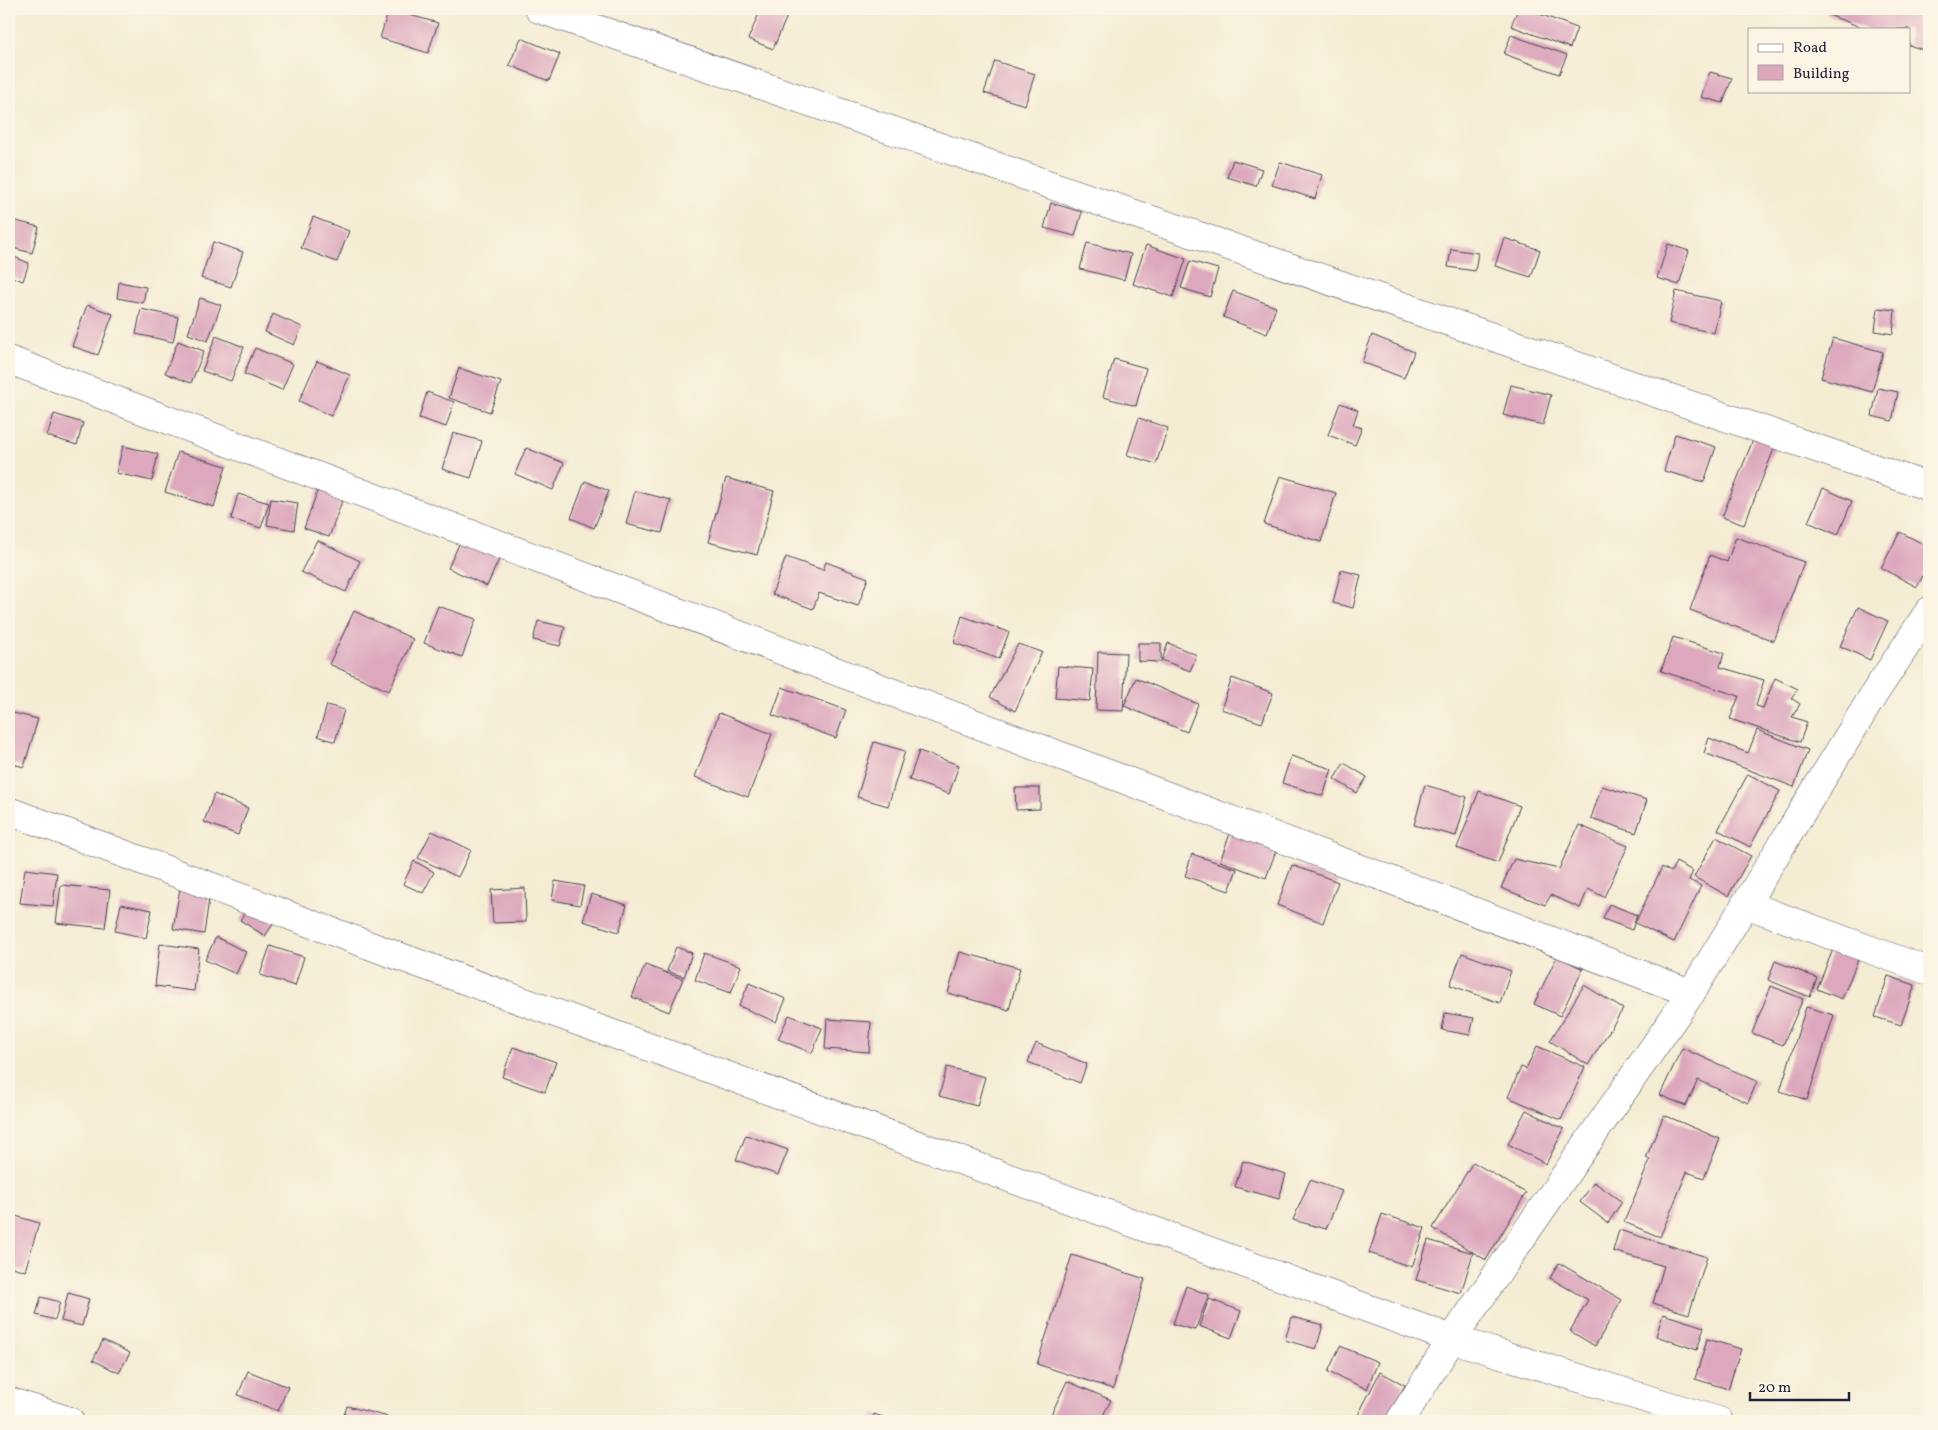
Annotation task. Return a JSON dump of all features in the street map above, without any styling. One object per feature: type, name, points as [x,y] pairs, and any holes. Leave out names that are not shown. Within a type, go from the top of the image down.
[{"type":"street","points":[[539,9],[1929,487]]},
{"type":"street","points":[[9,360],[1691,993]]},
{"type":"street","points":[[1400,1421],[1452,1338],[1691,993],[1876,691],[1929,612]]},
{"type":"street","points":[[9,812],[379,949],[1452,1338],[1719,1421]]},
{"type":"street","points":[[1745,904],[1929,971]]},
{"type":"street","points":[[9,1401],[70,1421]]},
{"type":"building","points":[[389,9],[438,23],[428,53],[380,38]]},
{"type":"building","points":[[761,9],[775,9],[788,14],[773,49],[748,39]]},
{"type":"building","points":[[1518,9],[1526,9],[1577,28],[1570,48],[1511,26]]},
{"type":"building","points":[[1828,9],[1929,9],[1929,52],[1910,45],[1910,28],[1863,28],[1826,14]]},
{"type":"building","points":[[1511,35],[1567,55],[1559,74],[1504,54]]},
{"type":"building","points":[[521,38],[560,54],[549,81],[509,65]]},
{"type":"building","points":[[995,61],[1035,74],[1025,105],[984,93]]},
{"type":"building","points":[[1710,72],[1732,78],[1723,103],[1701,97]]},
{"type":"building","points":[[1233,160],[1262,169],[1256,186],[1227,177]]},
{"type":"building","points":[[1280,162],[1322,175],[1315,199],[1272,185]]},
{"type":"building","points":[[1051,203],[1082,212],[1075,236],[1044,228]]},
{"type":"building","points":[[313,217],[349,231],[337,262],[301,248]]},
{"type":"building","points":[[9,219],[39,227],[32,253],[9,247]]},
{"type":"building","points":[[1504,238],[1540,250],[1531,277],[1495,266]]},
{"type":"building","points":[[213,242],[243,252],[231,287],[201,278]]},
{"type":"building","points":[[1087,243],[1131,254],[1124,280],[1080,269]]},
{"type":"building","points":[[1668,244],[1689,251],[1679,285],[1657,278]]},
{"type":"building","points":[[1146,245],[1186,259],[1173,297],[1133,284]]},
{"type":"building","points":[[1451,249],[1478,253],[1475,271],[1448,267]]},
{"type":"building","points":[[9,255],[29,263],[23,281],[9,276]]},
{"type":"building","points":[[1190,261],[1218,269],[1210,297],[1181,288]]},
{"type":"building","points":[[119,282],[146,287],[143,303],[117,298]]},
{"type":"building","points":[[1233,291],[1276,307],[1267,334],[1223,317]]},
{"type":"building","points":[[1676,291],[1721,301],[1714,333],[1669,323]]},
{"type":"building","points":[[200,298],[221,305],[208,341],[188,334]]},
{"type":"building","points":[[87,305],[113,314],[98,355],[72,346]]},
{"type":"building","points":[[1878,308],[1895,310],[1893,334],[1875,331]]},
{"type":"building","points":[[141,309],[178,317],[173,342],[136,334]]},
{"type":"building","points":[[273,314],[302,327],[294,345],[265,332]]},
{"type":"building","points":[[1372,335],[1414,352],[1404,378],[1362,362]]},
{"type":"building","points":[[216,336],[244,347],[231,381],[202,371]]},
{"type":"building","points":[[1833,338],[1883,352],[1872,392],[1821,378]]},
{"type":"building","points":[[178,341],[204,351],[191,383],[165,373]]},
{"type":"building","points":[[255,348],[293,364],[282,390],[244,374]]},
{"type":"building","points":[[1114,359],[1146,368],[1136,406],[1103,397]]},
{"type":"building","points":[[317,361],[350,375],[331,416],[299,401]]},
{"type":"building","points":[[459,368],[501,382],[490,412],[449,398]]},
{"type":"building","points":[[1511,385],[1551,395],[1543,425],[1503,415]]},
{"type":"building","points":[[1878,388],[1898,392],[1892,421],[1872,416]]},
{"type":"building","points":[[427,392],[454,402],[446,427],[419,418]]},
{"type":"building","points":[[1340,403],[1358,410],[1353,425],[1362,428],[1355,445],[1328,435]]},
{"type":"building","points":[[54,414],[83,423],[77,445],[47,436]]},
{"type":"building","points":[[1139,418],[1168,428],[1156,464],[1127,455]]},
{"type":"building","points":[[1757,430],[1778,439],[1744,525],[1722,517]]},
{"type":"building","points":[[453,433],[482,441],[471,478],[442,469]]},
{"type":"building","points":[[1675,434],[1716,447],[1704,482],[1664,471]]},
{"type":"building","points":[[123,446],[158,454],[152,481],[116,473]]},
{"type":"building","points":[[526,448],[564,463],[553,490],[515,474]]},
{"type":"building","points":[[178,452],[226,466],[214,507],[165,492]]},
{"type":"building","points":[[1280,476],[1336,493],[1321,542],[1264,524]]},
{"type":"building","points":[[726,478],[774,491],[757,555],[708,542]]},
{"type":"building","points":[[585,481],[609,491],[594,528],[571,518]]},
{"type":"building","points":[[319,487],[344,496],[329,537],[304,528]]},
{"type":"building","points":[[1823,488],[1852,501],[1838,535],[1808,522]]},
{"type":"building","points":[[635,491],[671,500],[662,533],[626,524]]},
{"type":"building","points":[[238,494],[269,503],[261,528],[231,519]]},
{"type":"building","points":[[271,499],[298,503],[294,530],[267,525]]},
{"type":"building","points":[[1900,532],[1929,547],[1929,564],[1917,587],[1881,568]]},
{"type":"building","points":[[1736,537],[1804,562],[1774,641],[1690,610],[1710,555],[1727,562]]},
{"type":"building","points":[[317,540],[360,561],[346,592],[301,572]]},
{"type":"building","points":[[461,540],[500,557],[487,586],[448,568]]},
{"type":"building","points":[[786,557],[823,570],[826,562],[868,578],[858,606],[819,593],[813,609],[772,594]]},
{"type":"building","points":[[1341,570],[1361,575],[1353,608],[1333,603]]},
{"type":"building","points":[[438,606],[476,619],[462,657],[424,643]]},
{"type":"building","points":[[1858,607],[1888,621],[1870,660],[1840,646]]},
{"type":"building","points":[[354,611],[413,639],[389,691],[329,664]]},
{"type":"building","points":[[962,616],[1009,632],[999,659],[954,643]]},
{"type":"building","points":[[538,621],[565,627],[560,646],[533,640]]},
{"type":"building","points":[[1673,637],[1724,653],[1720,667],[1764,680],[1756,706],[1763,708],[1775,678],[1798,689],[1791,698],[1800,704],[1792,717],[1807,722],[1800,742],[1730,719],[1739,696],[1661,671]]},
{"type":"building","points":[[1138,643],[1161,643],[1161,662],[1138,661]]},
{"type":"building","points":[[1168,643],[1197,655],[1190,671],[1162,660]]},
{"type":"building","points":[[1018,644],[1042,652],[1015,711],[990,697]]},
{"type":"building","points":[[1098,652],[1126,653],[1123,711],[1096,710]]},
{"type":"building","points":[[1058,666],[1093,669],[1090,701],[1055,698]]},
{"type":"building","points":[[1136,678],[1198,704],[1187,732],[1124,706]]},
{"type":"building","points":[[1232,678],[1273,693],[1262,723],[1221,709]]},
{"type":"building","points":[[782,687],[846,710],[836,738],[772,715]]},
{"type":"building","points":[[327,705],[344,710],[335,742],[318,736]]},
{"type":"building","points":[[9,712],[38,719],[24,767],[9,763]]},
{"type":"building","points":[[719,713],[772,734],[748,797],[695,777]]},
{"type":"building","points":[[1757,730],[1808,750],[1794,787],[1704,753],[1709,738],[1748,753]]},
{"type":"building","points":[[874,742],[905,751],[888,806],[857,797]]},
{"type":"building","points":[[919,751],[959,765],[949,794],[909,780]]},
{"type":"building","points":[[1291,756],[1332,769],[1323,796],[1282,783]]},
{"type":"building","points":[[1344,763],[1367,777],[1357,793],[1334,779]]},
{"type":"building","points":[[1748,774],[1780,791],[1750,847],[1718,830]]},
{"type":"building","points":[[1425,785],[1467,797],[1456,836],[1414,825]]},
{"type":"building","points":[[1602,786],[1647,800],[1636,833],[1591,818]]},
{"type":"building","points":[[1015,788],[1040,788],[1040,809],[1016,810]]},
{"type":"building","points":[[1479,791],[1520,806],[1498,863],[1457,848]]},
{"type":"building","points":[[214,794],[248,808],[238,835],[204,822]]},
{"type":"building","points":[[1579,825],[1628,846],[1604,897],[1588,889],[1580,908],[1551,895],[1545,905],[1501,888],[1514,859],[1559,869]]},
{"type":"building","points":[[1232,828],[1278,845],[1266,878],[1220,861]]},
{"type":"building","points":[[432,831],[471,850],[458,877],[418,858]]},
{"type":"building","points":[[1716,837],[1751,856],[1728,896],[1694,877]]},
{"type":"building","points":[[1192,854],[1237,869],[1229,891],[1185,876]]},
{"type":"building","points":[[414,861],[434,872],[423,893],[403,884]]},
{"type":"building","points":[[1676,862],[1693,871],[1689,880],[1701,886],[1674,942],[1635,923],[1662,867],[1671,872]]},
{"type":"building","points":[[1292,865],[1338,882],[1323,923],[1277,905]]},
{"type":"building","points":[[25,869],[57,873],[53,906],[20,903]]},
{"type":"building","points":[[555,881],[584,886],[580,905],[552,900]]},
{"type":"building","points":[[61,885],[110,890],[105,928],[56,923]]},
{"type":"building","points":[[180,888],[210,892],[204,934],[173,929]]},
{"type":"building","points":[[525,888],[526,922],[493,923],[491,890]]},
{"type":"building","points":[[591,894],[627,905],[619,932],[583,921]]},
{"type":"building","points":[[121,904],[152,910],[146,938],[115,931]]},
{"type":"building","points":[[251,904],[276,920],[265,936],[240,920]]},
{"type":"building","points":[[1609,904],[1637,915],[1632,930],[1603,919]]},
{"type":"building","points":[[216,937],[246,952],[236,974],[205,960]]},
{"type":"building","points":[[1836,942],[1861,952],[1842,999],[1817,989]]},
{"type":"building","points":[[160,944],[199,949],[194,991],[155,986]]},
{"type":"building","points":[[270,946],[304,957],[295,986],[260,975]]},
{"type":"building","points":[[676,947],[692,953],[684,977],[667,971]]},
{"type":"building","points":[[960,952],[1020,968],[1009,1010],[948,993]]},
{"type":"building","points":[[704,953],[741,966],[731,993],[695,980]]},
{"type":"building","points":[[1462,953],[1511,971],[1500,1003],[1450,985]]},
{"type":"building","points":[[1557,956],[1583,969],[1560,1016],[1534,1004]]},
{"type":"building","points":[[1775,961],[1817,978],[1810,997],[1768,980]]},
{"type":"building","points":[[645,965],[683,979],[669,1012],[632,997]]},
{"type":"building","points":[[1888,976],[1915,985],[1901,1025],[1875,1017]]},
{"type":"building","points":[[749,983],[786,999],[776,1022],[739,1006]]},
{"type":"building","points":[[1584,985],[1623,1009],[1588,1065],[1550,1041]]},
{"type":"building","points":[[1771,986],[1803,999],[1783,1045],[1752,1033]]},
{"type":"building","points":[[1806,1007],[1834,1015],[1807,1100],[1780,1091]]},
{"type":"building","points":[[1445,1013],[1474,1018],[1470,1035],[1442,1030]]},
{"type":"building","points":[[789,1015],[822,1028],[812,1053],[778,1039]]},
{"type":"building","points":[[827,1019],[871,1022],[869,1052],[825,1049]]},
{"type":"building","points":[[1036,1043],[1087,1064],[1080,1083],[1028,1062]]},
{"type":"building","points":[[1537,1046],[1585,1067],[1561,1120],[1508,1097],[1521,1067],[1526,1069]]},
{"type":"building","points":[[513,1047],[556,1062],[545,1092],[502,1077]]},
{"type":"building","points":[[1682,1048],[1757,1081],[1748,1103],[1698,1080],[1686,1106],[1660,1095]]},
{"type":"building","points":[[947,1067],[985,1077],[977,1106],[939,1096]]},
{"type":"building","points":[[1526,1110],[1564,1129],[1546,1164],[1508,1144]]},
{"type":"building","points":[[1664,1115],[1720,1139],[1704,1178],[1687,1172],[1660,1237],[1624,1222],[1650,1160],[1646,1158]]},
{"type":"building","points":[[746,1135],[788,1150],[778,1175],[736,1160]]},
{"type":"building","points":[[1243,1161],[1286,1174],[1279,1199],[1235,1187]]},
{"type":"building","points":[[1473,1162],[1526,1193],[1486,1260],[1433,1228]]},
{"type":"building","points":[[1310,1180],[1342,1191],[1326,1229],[1293,1220]]},
{"type":"building","points":[[1594,1182],[1622,1202],[1608,1223],[1580,1202]]},
{"type":"building","points":[[9,1214],[39,1223],[25,1271],[9,1266]]},
{"type":"building","points":[[1382,1214],[1425,1228],[1412,1267],[1369,1253]]},
{"type":"building","points":[[1619,1230],[1707,1257],[1689,1314],[1653,1303],[1664,1266],[1613,1251]]},
{"type":"building","points":[[1428,1240],[1473,1253],[1461,1293],[1416,1280]]},
{"type":"building","points":[[1072,1255],[1145,1279],[1113,1389],[1037,1364]]},
{"type":"building","points":[[1559,1263],[1622,1300],[1595,1346],[1570,1331],[1588,1300],[1550,1278]]},
{"type":"building","points":[[1186,1286],[1209,1295],[1195,1330],[1173,1324]]},
{"type":"building","points":[[68,1293],[89,1299],[82,1326],[61,1321]]},
{"type":"building","points":[[41,1297],[60,1302],[55,1320],[36,1315]]},
{"type":"building","points":[[1209,1299],[1241,1311],[1231,1338],[1199,1326]]},
{"type":"building","points":[[1663,1314],[1704,1327],[1697,1350],[1656,1336]]},
{"type":"building","points":[[1292,1317],[1323,1325],[1316,1349],[1285,1340]]},
{"type":"building","points":[[1707,1339],[1741,1349],[1728,1389],[1695,1379]]},
{"type":"building","points":[[103,1340],[130,1353],[119,1373],[93,1360]]},
{"type":"building","points":[[1340,1346],[1378,1362],[1367,1389],[1328,1372]]},
{"type":"building","points":[[248,1371],[288,1387],[278,1411],[238,1395]]},
{"type":"building","points":[[1380,1372],[1405,1385],[1387,1421],[1355,1421]]},
{"type":"building","points":[[1067,1381],[1111,1400],[1100,1421],[1048,1421]]},
{"type":"building","points":[[347,1406],[403,1421],[342,1421]]},
{"type":"building","points":[[874,1414],[894,1421],[872,1421]]}]
